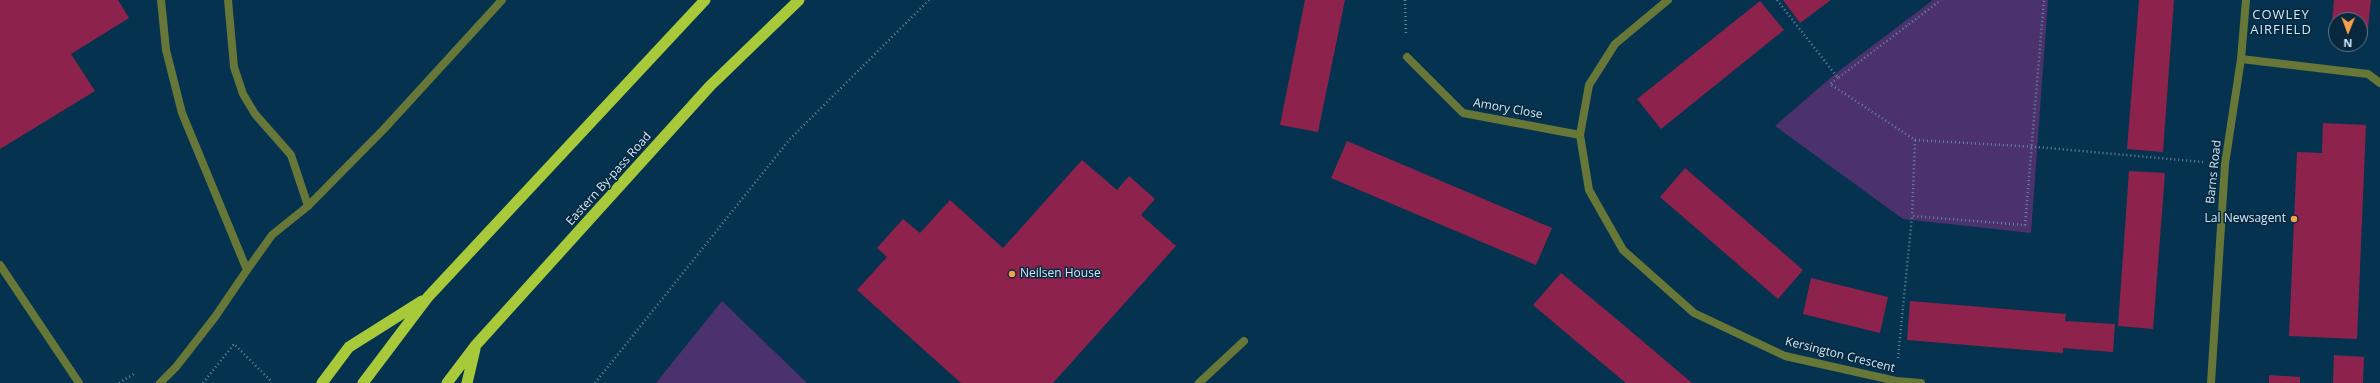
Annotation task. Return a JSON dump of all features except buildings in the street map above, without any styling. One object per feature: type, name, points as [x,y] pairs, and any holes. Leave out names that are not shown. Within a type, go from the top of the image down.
[{"type":"highway","points":[[363,383],[428,297],[705,0]]},
{"type":"highway","name":"Eastern By-pass Road","points":[[446,383],[475,346],[710,86],[799,0]]},
{"type":"highway","points":[[322,383],[349,348],[428,297]]},
{"type":"highway","points":[[467,383],[475,346]]},
{"type":"street","points":[[161,0],[166,50],[182,113],[246,270]]},
{"type":"street","points":[[228,0],[234,67],[243,94],[255,114],[291,155],[308,206]]},
{"type":"street","points":[[160,383],[176,367],[215,317],[246,270],[272,235],[308,206],[384,129],[502,0]]},
{"type":"street","name":"Kersington Crescent","points":[[1668,0],[1615,44],[1589,84],[1580,134],[1589,190],[1623,250],[1694,313],[1785,356],[1896,381],[1921,383]]},
{"type":"street","name":"Barns Road","points":[[2211,383],[2225,164],[2241,59],[2246,0]]},
{"type":"street","name":"Amory Close","points":[[1407,57],[1463,113],[1580,134]]},
{"type":"street","points":[[2241,59],[2368,74],[2380,83]]},
{"type":"street","points":[[0,265],[79,383]]},
{"type":"street","points":[[1199,383],[1244,341]]},
{"type":"path","points":[[595,383],[790,139],[929,0]]},
{"type":"path","points":[[1405,0],[1407,57]]},
{"type":"path","points":[[1777,0],[1838,78]]},
{"type":"path","points":[[1941,0],[1830,84],[1915,140],[2032,147],[2225,164]]},
{"type":"path","points":[[1912,216],[2025,225],[2044,0]]},
{"type":"path","points":[[1896,381],[1912,216],[1915,140]]},
{"type":"path","points":[[203,383],[234,344],[272,382]]},
{"type":"path","points":[[119,383],[134,374]]},
{"type":"shaded area","points":[[1933,0],[2048,0],[2031,233],[1903,219],[1775,126],[1835,74]]},
{"type":"shaded area","points":[[722,301],[807,383],[656,383]]},
{"type":"place","name":"Lal Newsagent","points":[[2294,219]]},
{"type":"place","name":"Neilsen House","points":[[1012,274]]},
{"type":"district","name":"COWLEY AIRFIELD","points":[[2281,22]]}]
